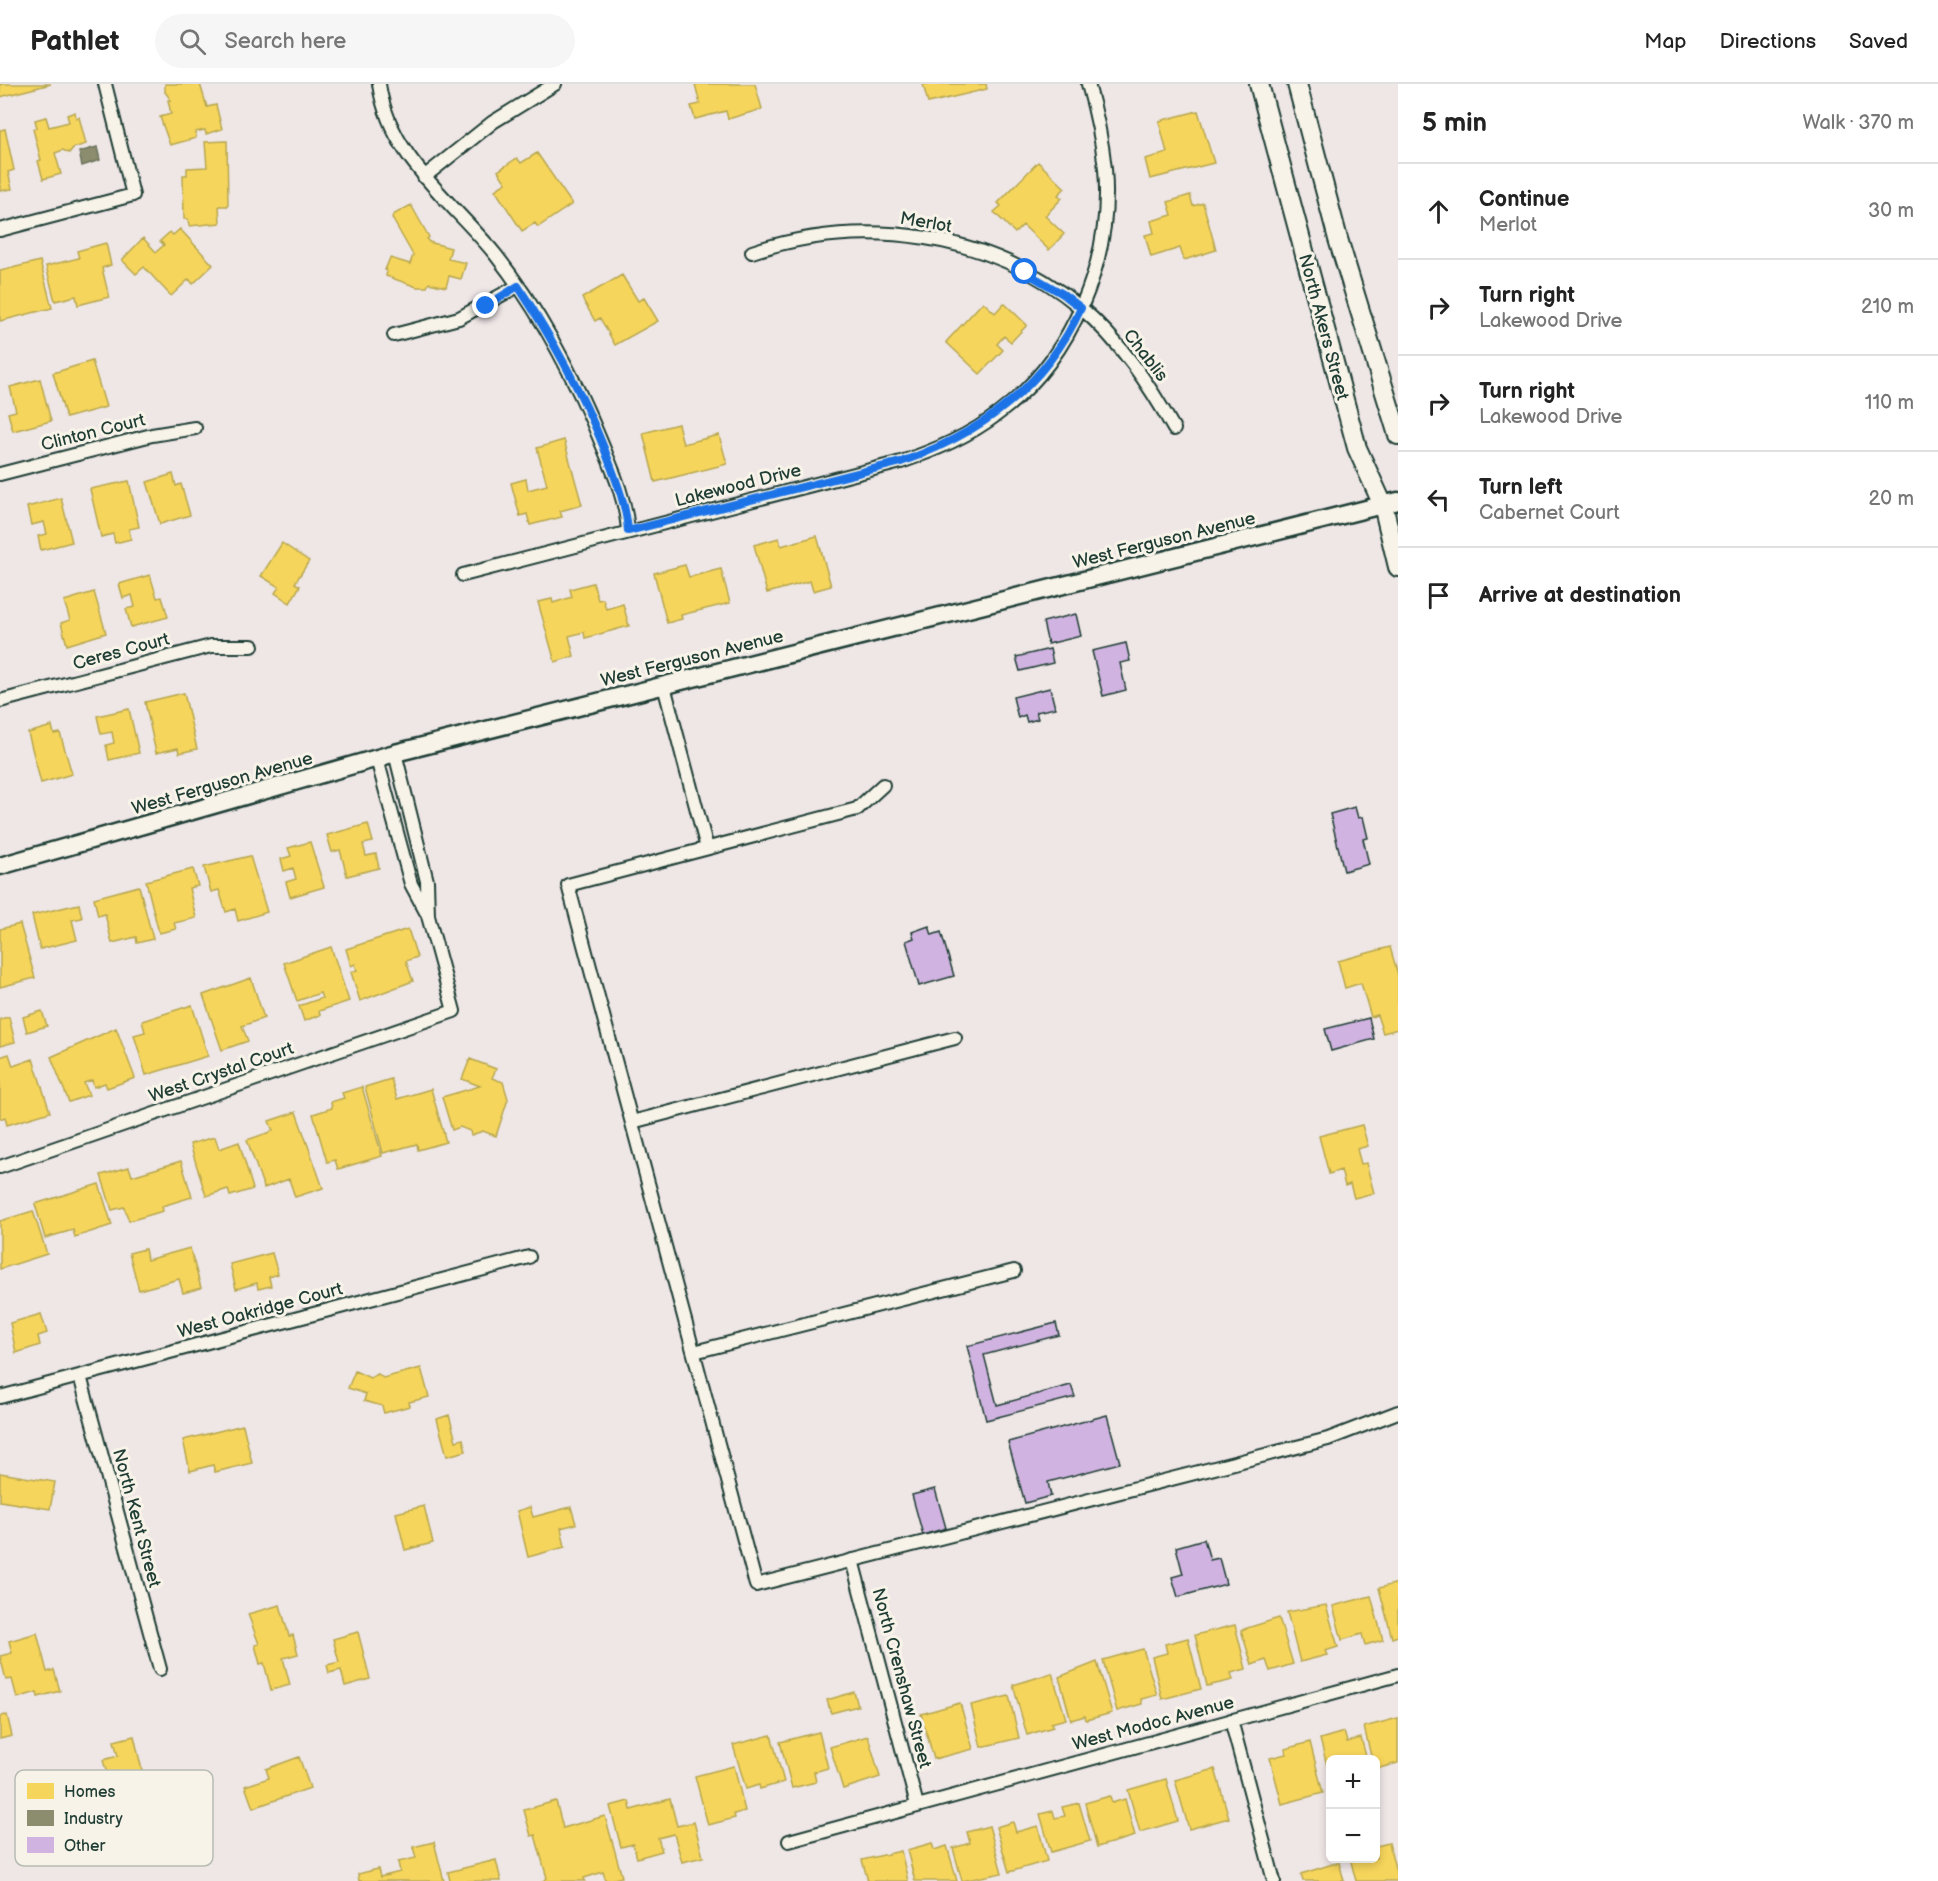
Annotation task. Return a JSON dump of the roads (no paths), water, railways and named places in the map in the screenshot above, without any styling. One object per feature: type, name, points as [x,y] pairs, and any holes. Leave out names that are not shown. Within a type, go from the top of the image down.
[{"type":"main road","name":"North Akers Street","points":[[1259,84],[1357,448],[1390,503],[1398,567]]},
{"type":"main road","name":"North Akers Street","points":[[1297,84],[1338,239],[1398,435]]},
{"type":"street","points":[[0,230],[133,195],[105,84]]},
{"type":"street","points":[[379,84],[390,122],[407,154],[424,177],[473,228],[518,286],[569,369],[592,420],[626,512],[628,531]]},
{"type":"street","points":[[424,177],[493,122],[555,84]]},
{"type":"street","name":"Lakewood Drive","points":[[463,575],[901,462],[936,450],[967,434],[999,413],[1023,392],[1050,361],[1081,308],[1101,243],[1105,171],[1101,137],[1088,84]]},
{"type":"street","name":"Merlot","points":[[752,252],[783,242],[844,232],[920,236],[984,254],[1025,272],[1063,294],[1081,308]]},
{"type":"street","points":[[394,335],[459,318],[518,286]]},
{"type":"street","name":"Chablis","points":[[1081,308],[1126,354],[1152,390],[1174,429]]},
{"type":"street","name":"Clinton Court","points":[[0,474],[152,435],[195,428]]},
{"type":"street","name":"West Ferguson Avenue","points":[[0,866],[395,753],[1390,503]]},
{"type":"street","name":"Ceres Court","points":[[0,701],[211,646],[252,646]]},
{"type":"street","points":[[664,686],[707,848]]},
{"type":"street","points":[[395,753],[427,880],[428,916]]},
{"type":"street","points":[[377,759],[411,884],[428,916]]},
{"type":"street","points":[[882,786],[857,808],[568,885],[756,1585],[1328,1439],[1398,1412]]},
{"type":"street","name":"West Crystal Court","points":[[0,1167],[454,1011],[428,916]]},
{"type":"street","points":[[632,1122],[955,1038]]},
{"type":"street","name":"West Oakridge Court","points":[[0,1397],[529,1257]]},
{"type":"street","points":[[694,1352],[1014,1271]]},
{"type":"street","name":"North Kent Street","points":[[80,1376],[160,1669]]},
{"type":"street","name":"North Crenshaw Street","points":[[852,1560],[917,1805]]},
{"type":"street","name":"West Modoc Avenue","points":[[789,1841],[1398,1675]]},
{"type":"street","points":[[1230,1720],[1274,1881]]}]
